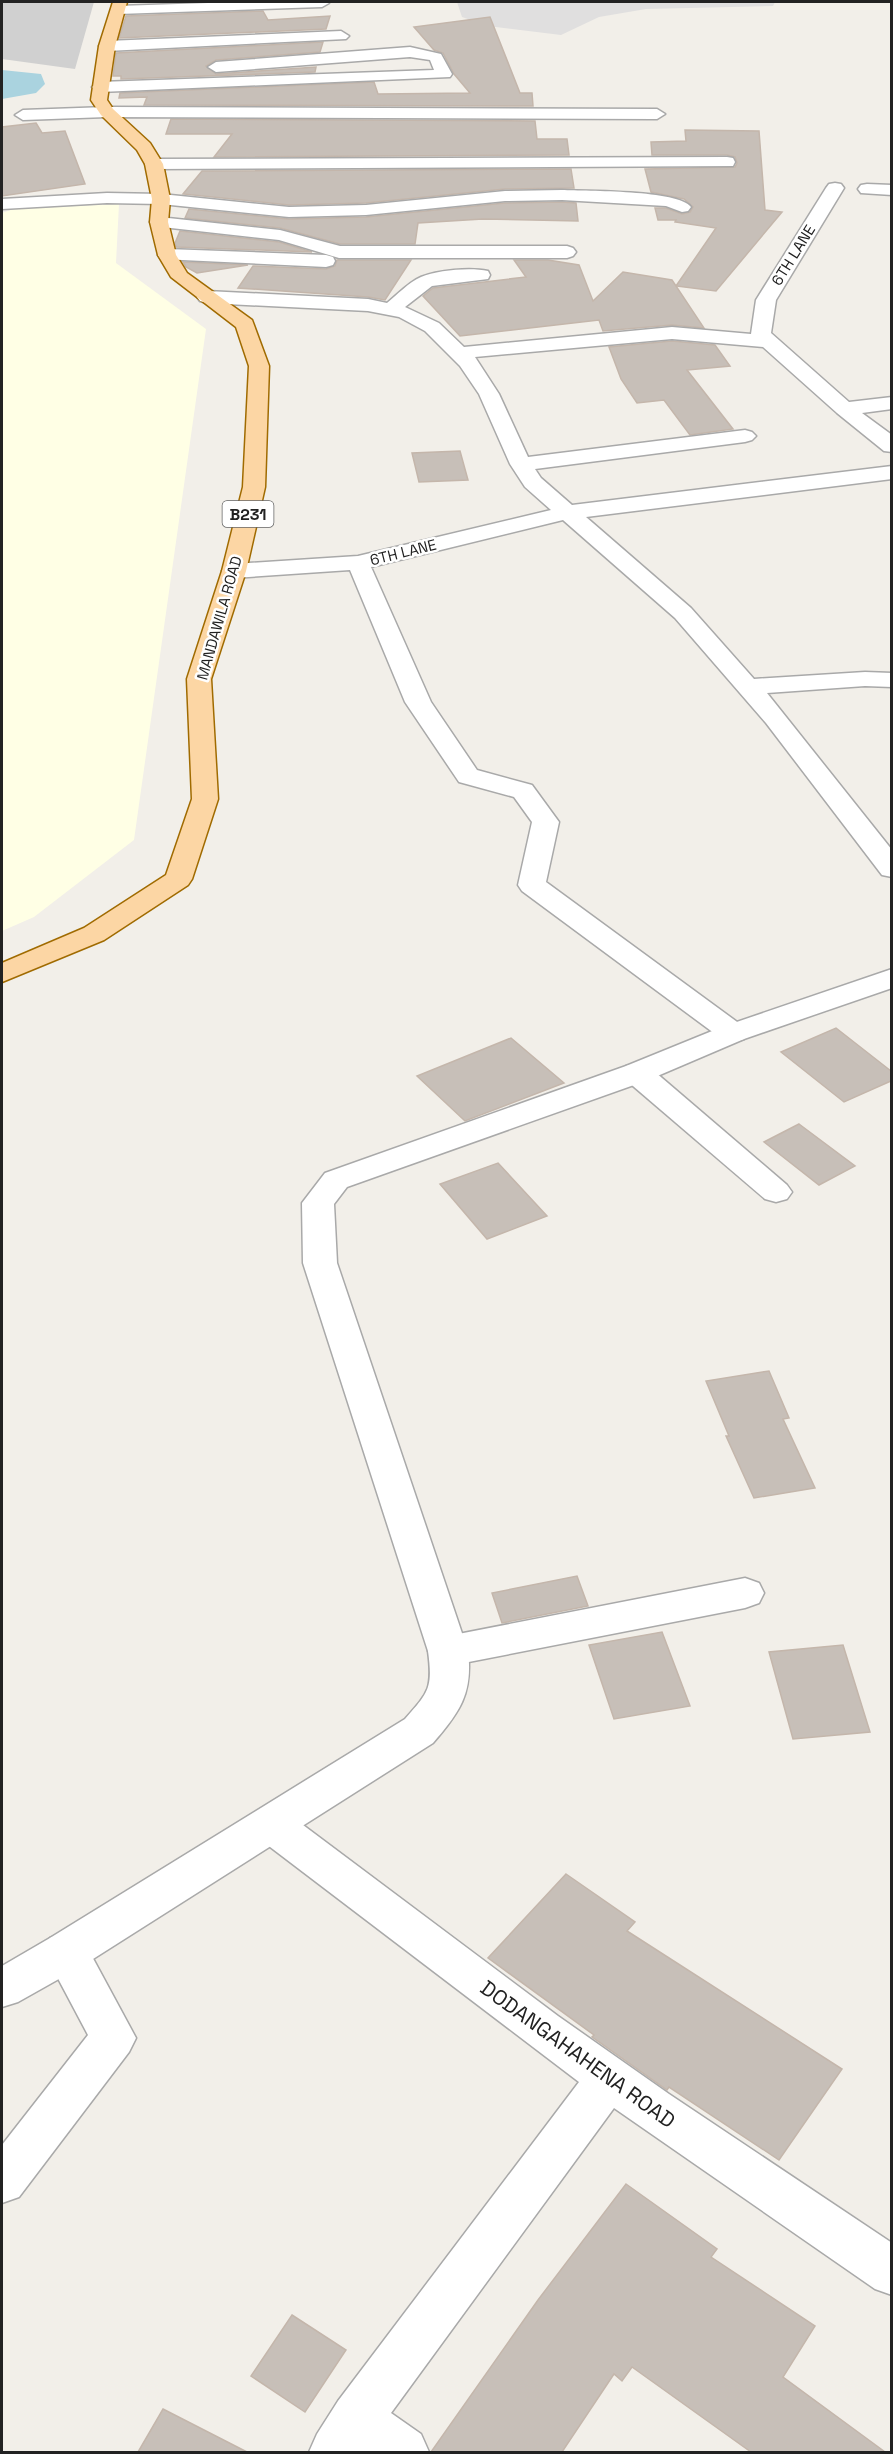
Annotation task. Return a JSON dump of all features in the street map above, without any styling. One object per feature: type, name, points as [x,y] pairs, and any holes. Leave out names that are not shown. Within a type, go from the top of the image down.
[{"type":"main road","points":[[102,100],[108,46],[119,6]]},
{"type":"main road","name":"MANDAWILA ROAD","points":[[2,973],[94,934],[178,879],[205,799],[199,679],[234,571],[254,487],[259,366],[245,324],[180,277],[167,255],[159,222],[161,199],[154,164],[144,147],[102,100]]},
{"type":"street","points":[[119,6],[322,3]]},
{"type":"street","points":[[108,46],[362,35]]},
{"type":"street","points":[[17,116],[102,100],[444,74],[436,57],[410,52],[216,67]]},
{"type":"street","points":[[102,100],[657,114]]},
{"type":"street","points":[[154,164],[727,162]]},
{"type":"street","name":"6TH LANE","points":[[768,341],[761,334],[766,300],[835,188]]},
{"type":"street","points":[[867,189],[891,190]]},
{"type":"street","points":[[2,204],[107,198],[161,199],[289,212],[366,210],[505,196],[539,195],[663,201],[682,207]]},
{"type":"street","points":[[159,222],[280,235],[351,253],[567,252]]},
{"type":"street","points":[[167,255],[337,261]]},
{"type":"street","points":[[390,310],[426,280],[461,275],[481,275]]},
{"type":"street","points":[[207,297],[368,305],[405,313],[432,327],[468,362],[489,394],[521,464],[533,482],[683,614],[788,734],[891,869]]},
{"type":"street","points":[[459,353],[672,333],[768,341],[844,409],[891,446]]},
{"type":"street","points":[[844,409],[891,403]]},
{"type":"street","points":[[521,464],[745,436]]},
{"type":"street","name":"6TH LANE","points":[[234,571],[358,563],[569,512],[891,472]]},
{"type":"street","points":[[358,563],[418,702],[468,776],[523,791],[546,822],[532,885],[733,1033]]},
{"type":"street","points":[[747,687],[865,679],[891,680]]},
{"type":"street","points":[[2,1989],[272,1825],[419,1731],[446,1699],[452,1676],[448,1651],[320,1263],[318,1203],[336,1180],[637,1073],[733,1033],[891,978]]},
{"type":"street","points":[[637,1073],[776,1192]]},
{"type":"street","points":[[448,1651],[745,1593]]},
{"type":"street","name":"DODANGAHAHENA ROAD","points":[[272,1825],[542,2030],[891,2272]]},
{"type":"street","points":[[2,2181],[113,2038],[66,1952]]},
{"type":"street","points":[[403,2452],[345,2436],[610,2077]]},
{"type":"shaded area","points":[[2,2],[94,2],[75,69],[2,59]]},
{"type":"shaded area","points":[[457,2],[775,2],[773,6],[646,9],[599,17],[561,35],[488,26],[462,17]]},
{"type":"shaded area","points":[[119,204],[116,263],[206,329],[134,840],[34,917],[2,931],[2,213],[14,209]]},
{"type":"water","points":[[2,70],[41,74],[45,84],[36,93],[2,99]]},
{"type":"building","points":[[263,11],[268,20],[330,16],[326,29],[119,38],[126,16]]},
{"type":"building","points":[[490,17],[520,93],[532,93],[533,106],[144,105],[147,97],[119,98],[120,93],[374,82],[378,94],[470,93],[454,74],[443,53],[434,50],[414,27]]},
{"type":"building","points":[[323,42],[320,52],[216,60],[206,66],[216,74],[316,67],[315,72],[121,79],[121,76],[113,76],[116,53]]},
{"type":"building","points":[[171,119],[535,121],[537,139],[567,139],[569,155],[214,157],[232,134],[166,134]]},
{"type":"building","points":[[36,123],[42,133],[65,131],[85,184],[2,196],[2,127]]},
{"type":"building","points":[[685,130],[759,131],[765,210],[782,212],[716,291],[676,286],[716,228],[675,222],[676,220],[658,220],[655,208],[666,208],[682,214],[690,212],[693,207],[684,199],[651,192],[645,169],[735,167],[737,163],[735,157],[727,155],[652,155],[651,142],[686,141]]},
{"type":"building","points":[[571,169],[574,188],[505,189],[366,203],[289,205],[183,194],[202,171]]},
{"type":"building","points":[[505,203],[576,203],[578,221],[483,219],[418,223],[415,244],[340,244],[280,228],[185,218],[189,209],[289,219],[366,217]]},
{"type":"building","points":[[180,231],[279,242],[312,252],[176,247],[175,243]]},
{"type":"building","points":[[337,260],[411,260],[385,300],[238,288],[253,266],[326,269],[335,266]]},
{"type":"building","points":[[514,260],[548,260],[579,265],[593,301],[623,272],[672,280],[704,328],[672,325],[603,331],[599,320],[460,336],[423,296],[433,288],[526,277]]},
{"type":"building","points":[[183,262],[248,265],[197,273],[186,267]]},
{"type":"building","points":[[672,341],[715,345],[730,366],[687,370],[733,429],[690,435],[664,400],[637,403],[621,379],[609,347]]},
{"type":"building","points":[[460,451],[468,480],[419,482],[412,453]]},
{"type":"building","points":[[836,1028],[891,1071],[891,1081],[844,1102],[781,1052]]},
{"type":"building","points":[[511,1038],[564,1083],[465,1121],[417,1076]]},
{"type":"building","points":[[799,1124],[855,1166],[819,1185],[764,1142]]},
{"type":"building","points":[[498,1163],[547,1216],[487,1239],[440,1184]]},
{"type":"building","points":[[769,1371],[789,1418],[783,1419],[815,1488],[754,1498],[726,1436],[729,1436],[706,1381]]},
{"type":"building","points":[[577,1576],[588,1606],[502,1623],[492,1593]]},
{"type":"building","points":[[662,1632],[690,1706],[614,1719],[589,1645]]},
{"type":"building","points":[[843,1645],[870,1732],[793,1739],[769,1652]]},
{"type":"building","points":[[566,1874],[635,1922],[627,1931],[842,2069],[779,2160],[669,2087],[667,2090],[592,2037],[594,2035],[488,1958]]},
{"type":"building","points":[[626,2184],[717,2249],[711,2257],[815,2326],[783,2377],[885,2452],[751,2452],[632,2367],[622,2381],[614,2374],[562,2452],[431,2452],[538,2300]]},
{"type":"building","points":[[292,2315],[346,2350],[305,2412],[251,2376]]},
{"type":"building","points":[[163,2409],[247,2452],[138,2452]]}]
